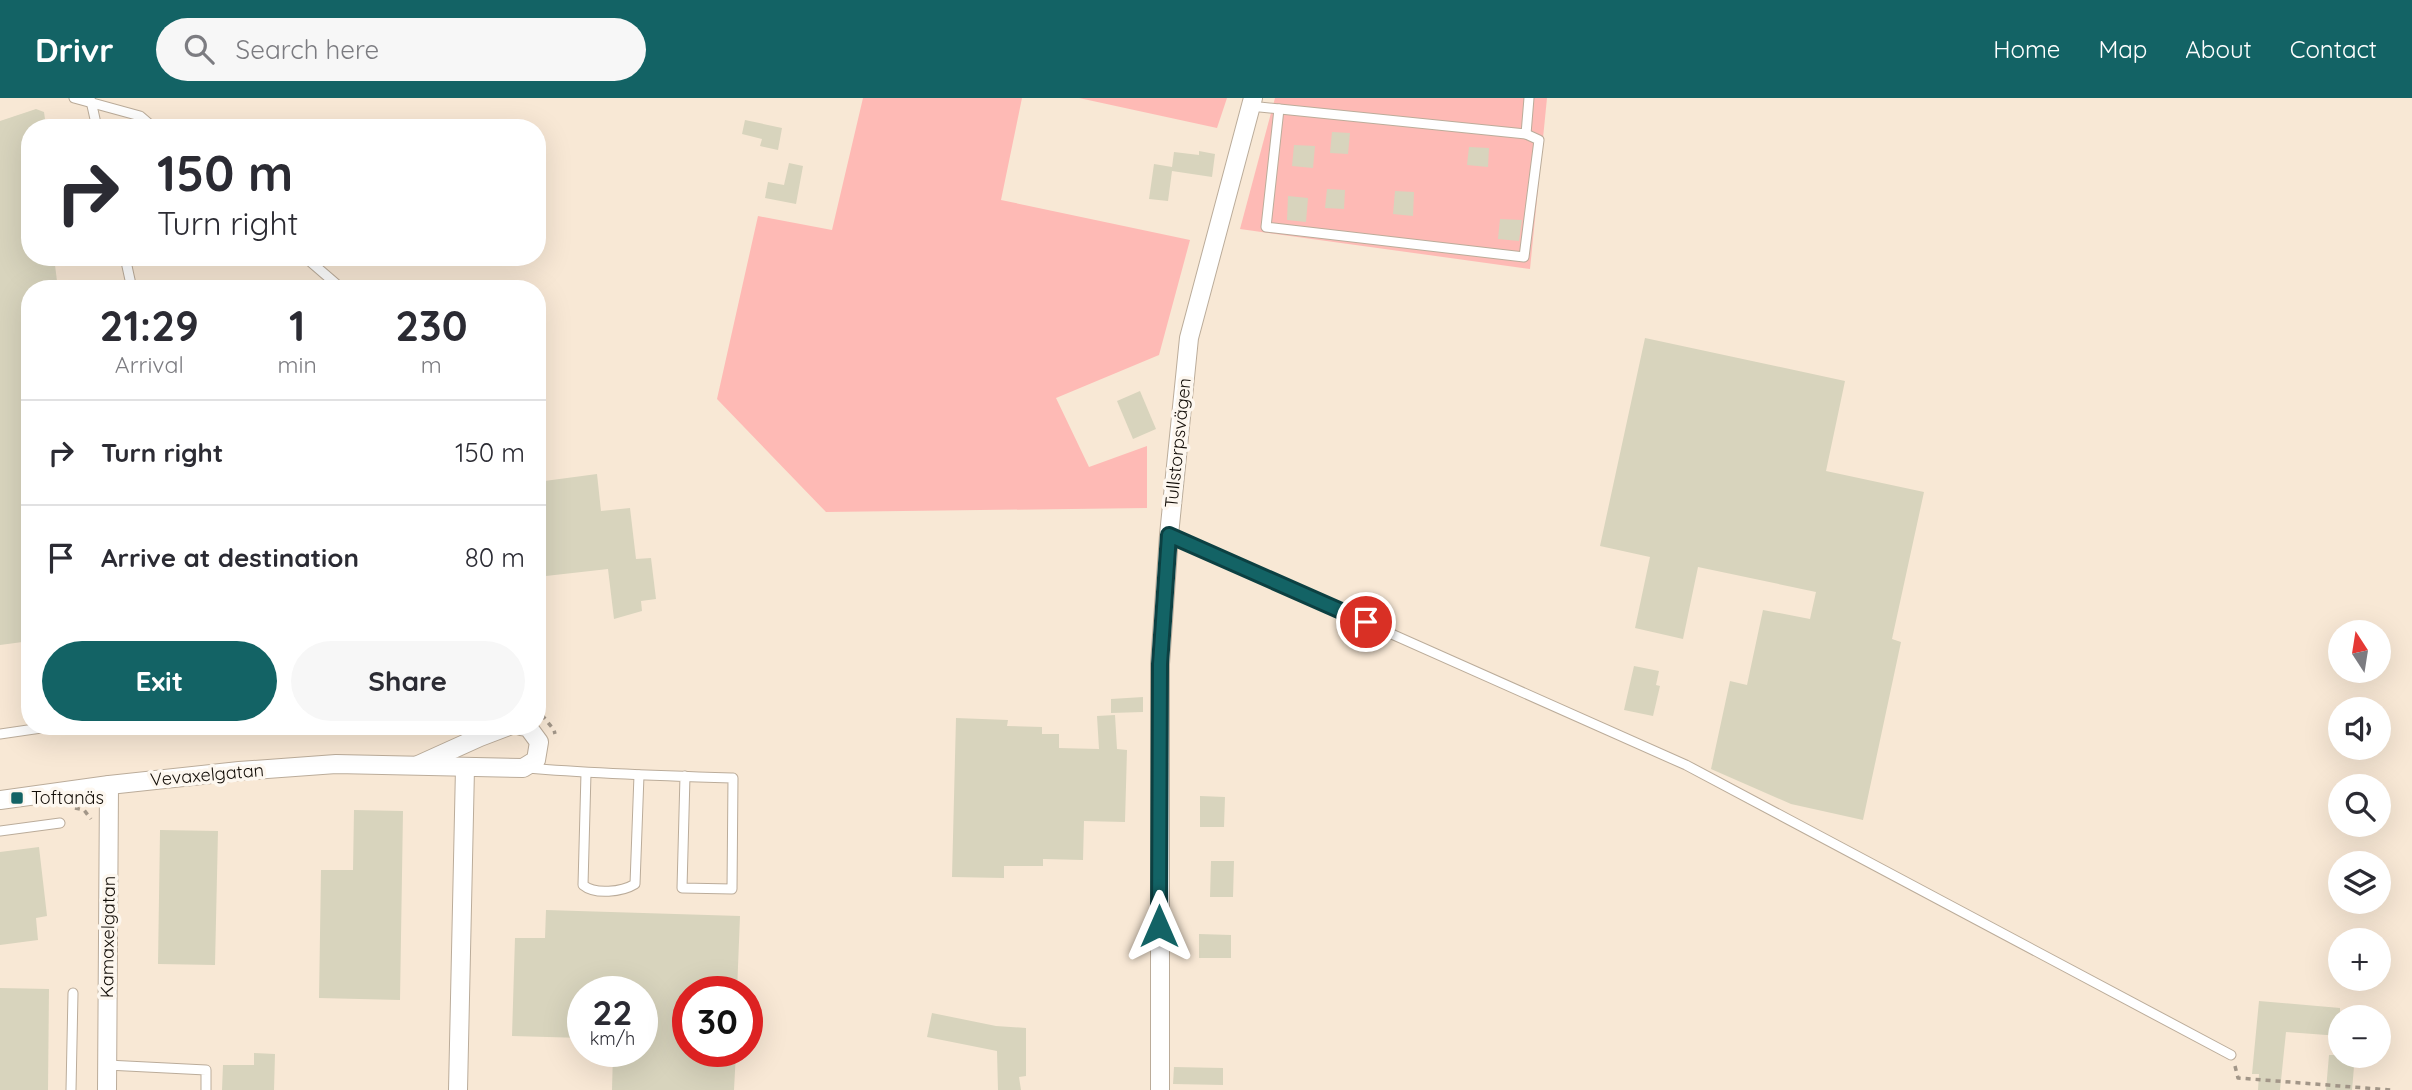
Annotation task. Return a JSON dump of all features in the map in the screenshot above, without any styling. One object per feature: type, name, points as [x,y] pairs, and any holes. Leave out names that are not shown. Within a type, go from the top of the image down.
[{"type":"street","name":"Tullstorpsvägen","points":[[1160,1090],[1160,664],[1169,535],[1189,338],[1251,102]]},
{"type":"street","name":"Vevaxelgatan","points":[[415,766],[485,735]]},
{"type":"street","points":[[523,768],[536,760],[539,742],[533,735]]},
{"type":"street","name":"Vevaxelgatan","points":[[0,800],[239,771],[336,764],[523,768]]},
{"type":"street","points":[[458,1090],[465,768]]},
{"type":"street","name":"Kamaxelgatan","points":[[107,1090],[109,785]]},
{"type":"lane","points":[[74,98],[144,119]]},
{"type":"lane","points":[[1526,134],[1530,98]]},
{"type":"lane","points":[[91,101],[95,119]]},
{"type":"lane","points":[[1251,102],[1279,109],[1526,134],[1539,140],[1524,257],[1266,227],[1279,109]]},
{"type":"lane","points":[[315,266],[332,280]]},
{"type":"lane","points":[[1169,535],[1686,765],[2231,1055]]},
{"type":"lane","points":[[0,734],[21,731]]},
{"type":"lane","points":[[523,768],[733,778],[732,889],[682,888],[685,776]]},
{"type":"lane","points":[[586,773],[583,885],[588,889],[612,890],[628,888],[635,884],[639,775]]},
{"type":"lane","points":[[0,831],[60,824]]},
{"type":"lane","points":[[71,1090],[73,993]]},
{"type":"lane","points":[[107,1065],[206,1070],[206,1090]]},
{"type":"path","points":[[66,805],[84,810],[95,824]]},
{"type":"path","points":[[2231,1055],[2238,1078],[2391,1090]]},
{"type":"shaded area","points":[[863,98],[1022,98],[1001,200],[1190,240],[1159,355],[1056,398],[1089,467],[1147,446],[1147,508],[826,512],[717,399],[758,216],[832,230]]},
{"type":"shaded area","points":[[1079,98],[1227,98],[1217,128]]},
{"type":"shaded area","points":[[1275,98],[1547,98],[1530,269],[1240,229]]},
{"type":"building","points":[[36,109],[44,112],[45,119],[21,119],[21,266],[55,266],[57,280],[21,280],[21,642],[0,645],[0,121]]},
{"type":"building","points":[[745,120],[782,128],[778,150],[760,146],[762,139],[742,134]]},
{"type":"building","points":[[1332,132],[1350,133],[1348,154],[1330,153]]},
{"type":"building","points":[[1294,145],[1315,146],[1313,168],[1292,166]]},
{"type":"building","points":[[1469,147],[1489,148],[1488,167],[1467,165]]},
{"type":"building","points":[[1199,151],[1215,154],[1212,177],[1172,171],[1168,201],[1149,199],[1154,164],[1172,167],[1174,152],[1199,155]]},
{"type":"building","points":[[789,163],[803,166],[796,204],[765,198],[768,182],[784,185]]},
{"type":"building","points":[[1327,189],[1345,190],[1344,209],[1325,208]]},
{"type":"building","points":[[1395,191],[1414,192],[1413,216],[1393,214]]},
{"type":"building","points":[[1288,196],[1308,198],[1306,222],[1287,220]]},
{"type":"building","points":[[1500,219],[1522,220],[1519,241],[1498,239]]},
{"type":"building","points":[[1645,338],[1845,381],[1826,471],[1924,492],[1892,639],[1901,642],[1863,820],[1791,804],[1711,769],[1730,681],[1747,685],[1763,610],[1810,619],[1816,592],[1698,567],[1683,639],[1635,628],[1650,557],[1600,546]]},
{"type":"building","points":[[1140,391],[1156,429],[1133,439],[1117,401]]},
{"type":"building","points":[[597,474],[601,511],[630,508],[636,559],[651,558],[656,599],[641,601],[642,611],[614,619],[608,569],[546,576],[546,481]]},
{"type":"building","points":[[1634,666],[1659,671],[1656,685],[1660,686],[1653,716],[1624,710]]},
{"type":"building","points":[[1143,697],[1143,712],[1111,713],[1111,699]]},
{"type":"building","points":[[1115,715],[1117,749],[1127,750],[1125,822],[1084,821],[1083,860],[1043,859],[1043,866],[1004,866],[1004,878],[952,877],[956,718],[1008,720],[1007,726],[1042,727],[1042,734],[1059,734],[1059,748],[1099,749],[1097,716]]},
{"type":"building","points":[[1200,796],[1225,797],[1224,827],[1200,827]]},
{"type":"building","points":[[354,810],[403,811],[400,1000],[319,998],[321,870],[353,870]]},
{"type":"building","points":[[160,830],[218,831],[215,965],[158,964]]},
{"type":"building","points":[[39,847],[47,916],[36,918],[38,940],[0,945],[0,852]]},
{"type":"building","points":[[1211,861],[1234,861],[1233,897],[1210,897]]},
{"type":"building","points":[[546,910],[740,916],[738,976],[672,976],[672,1067],[735,1067],[734,1090],[612,1090],[613,1067],[658,1067],[658,976],[567,976],[567,1038],[512,1036],[515,938],[545,938]]},
{"type":"building","points":[[1199,934],[1231,935],[1231,958],[1199,958]]},
{"type":"building","points":[[0,988],[49,989],[48,1090],[0,1090]]},
{"type":"building","points":[[2259,1001],[2328,1007],[2328,1035],[2286,1032],[2280,1090],[2258,1090],[2259,1074],[2252,1074]]},
{"type":"building","points":[[932,1013],[996,1026],[1026,1028],[1026,1076],[1019,1077],[1021,1090],[998,1090],[997,1051],[927,1037]]},
{"type":"building","points":[[254,1053],[275,1054],[274,1090],[222,1090],[223,1065],[254,1065]]},
{"type":"building","points":[[1174,1067],[1223,1068],[1223,1085],[1173,1084]]},
{"type":"building","points":[[2328,1067],[2354,1068],[2352,1090],[2326,1090]]},
{"type":"place","name":"Toftanäs","points":[[17,798]]},
{"type":"route","points":[[1159,926],[1160,664],[1169,535],[1366,622]]}]
